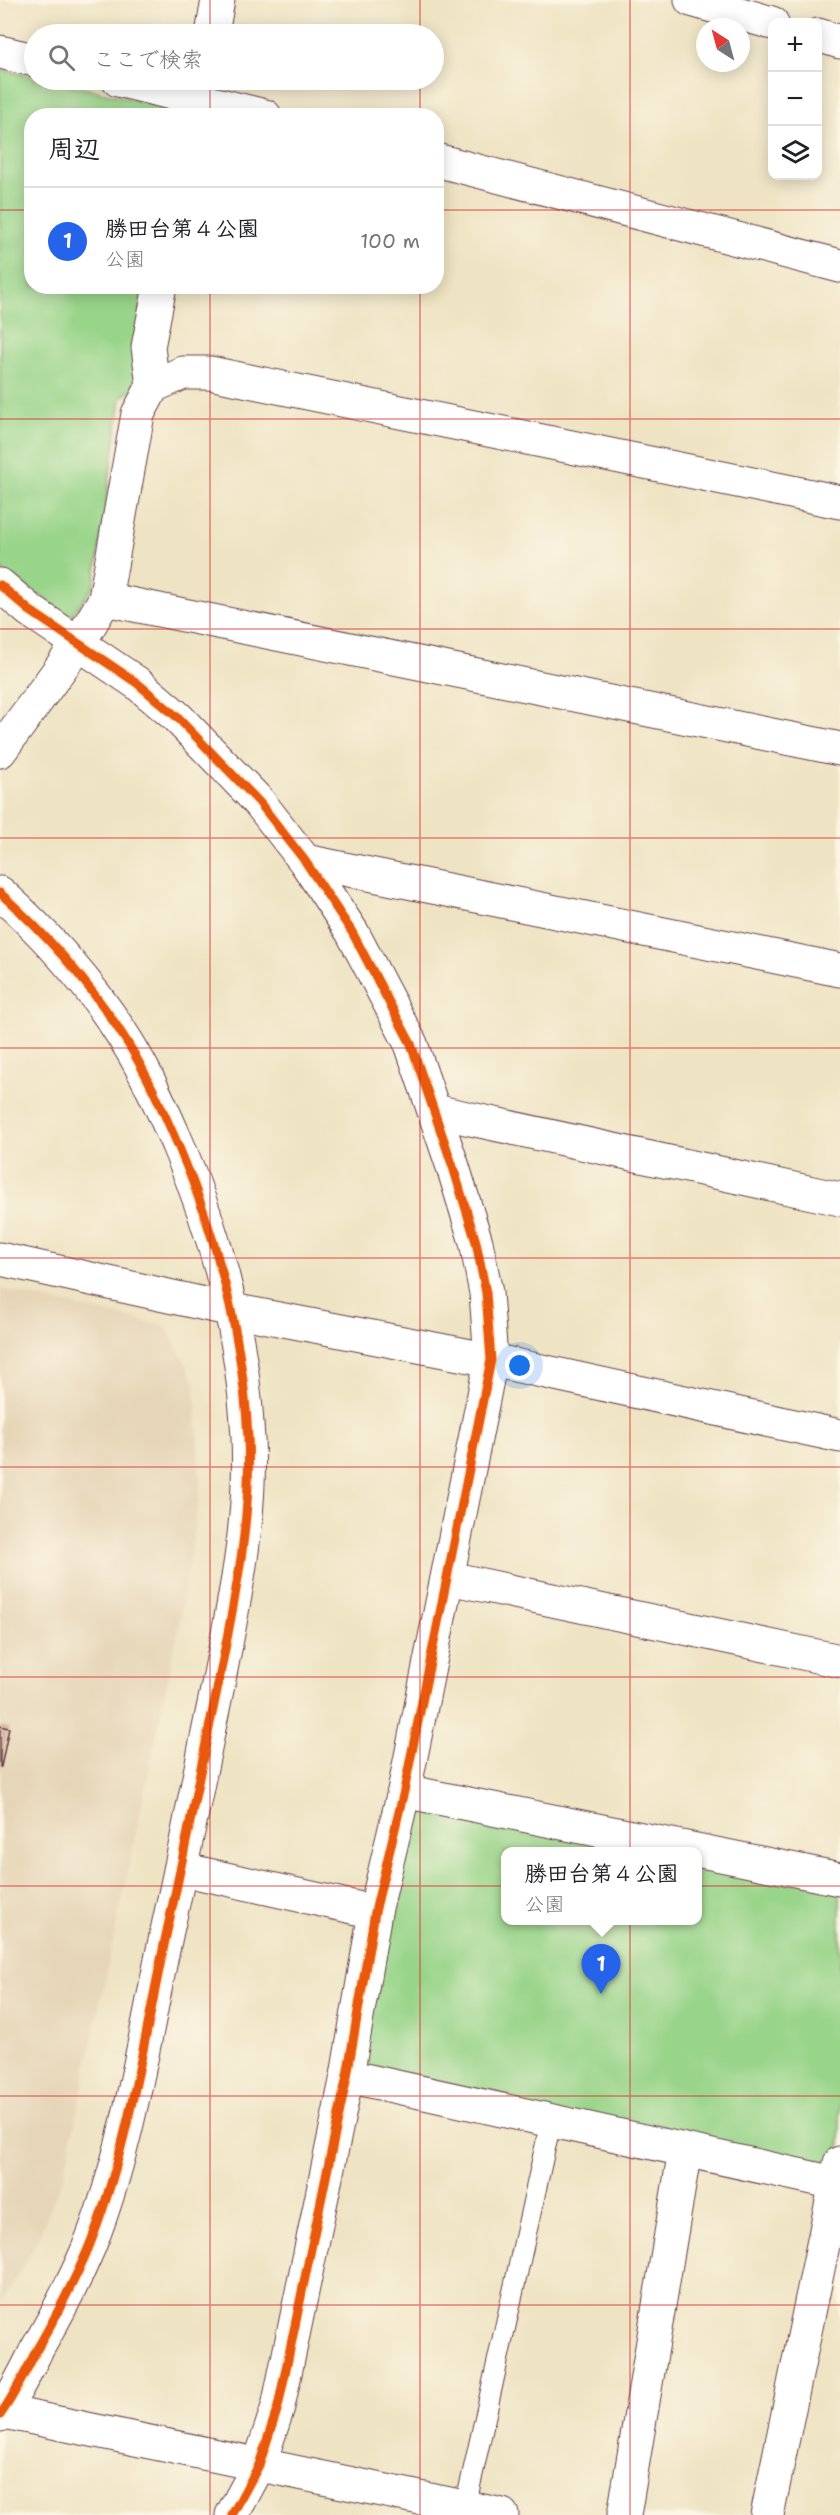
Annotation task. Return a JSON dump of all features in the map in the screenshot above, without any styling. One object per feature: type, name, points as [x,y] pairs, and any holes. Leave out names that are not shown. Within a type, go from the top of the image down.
[{"type":"street","points":[[214,24],[218,0]]},
{"type":"street","points":[[691,0],[768,22]]},
{"type":"street","points":[[822,36],[840,42]]},
{"type":"street","points":[[0,52],[24,58]]},
{"type":"street","points":[[163,90],[236,108]]},
{"type":"street","points":[[444,162],[840,266]]},
{"type":"street","points":[[0,751],[79,643],[105,598],[138,414],[153,386],[148,347],[158,294]]},
{"type":"street","points":[[153,386],[183,373],[210,373],[840,502]]},
{"type":"street","points":[[0,585],[29,610],[137,683],[177,717],[259,802],[305,861],[352,932],[411,1044],[476,1242],[486,1293],[491,1360],[449,1578],[404,1791],[375,1912],[347,2076],[278,2407],[260,2465],[232,2515]]},
{"type":"street","points":[[105,598],[840,749]]},
{"type":"street","points":[[305,861],[840,970]]},
{"type":"street","points":[[0,893],[35,924],[86,986],[127,1043],[163,1112],[193,1181],[217,1251],[232,1310],[244,1380],[248,1443],[240,1575],[181,1869],[108,2193],[88,2249],[74,2278],[1,2413],[502,2515]]},
{"type":"street","points":[[434,1111],[840,1199]]},
{"type":"street","points":[[0,1259],[232,1310],[491,1360],[840,1436]]},
{"type":"street","points":[[449,1578],[840,1661]]},
{"type":"street","points":[[404,1791],[681,1847]]},
{"type":"street","points":[[702,1851],[840,1879]]},
{"type":"street","points":[[181,1869],[375,1912]]},
{"type":"street","points":[[347,2076],[685,2150],[838,2173],[767,2515]]},
{"type":"street","points":[[624,2515],[685,2150]]},
{"type":"lane","points":[[465,2508],[551,2121]]},
{"type":"shaded area","points":[[0,1289],[166,1326],[195,1382],[200,1490],[178,1631],[64,2175],[35,2245],[0,2306]]},
{"type":"green space","points":[[0,69],[24,75],[24,90],[91,90],[172,108],[24,108],[24,294],[146,294],[142,383],[121,397],[94,586],[70,617],[0,568]]},
{"type":"green space","points":[[404,1791],[681,1847],[501,1847],[501,1925],[702,1925],[702,1851],[840,1879],[840,2163],[835,2183],[347,2076]]},
{"type":"building","points":[[0,1726],[9,1728],[1,1767],[0,1767]]},
{"type":"cycle path","points":[[0,585],[29,610],[137,683],[177,717],[259,802],[305,861],[352,932],[411,1044],[476,1242],[486,1293],[491,1360],[404,1791],[375,1912],[347,2076],[278,2407],[259,2465],[232,2515]]},
{"type":"cycle path","points":[[0,893],[69,963],[100,1002],[141,1067],[178,1145],[205,1216],[226,1289],[241,1363],[248,1438],[244,1534],[229,1628],[125,2133],[102,2212],[88,2249],[63,2301],[0,2415]]},
{"type":"place","name":"勝田台第４公園","points":[[601,1994]]}]
